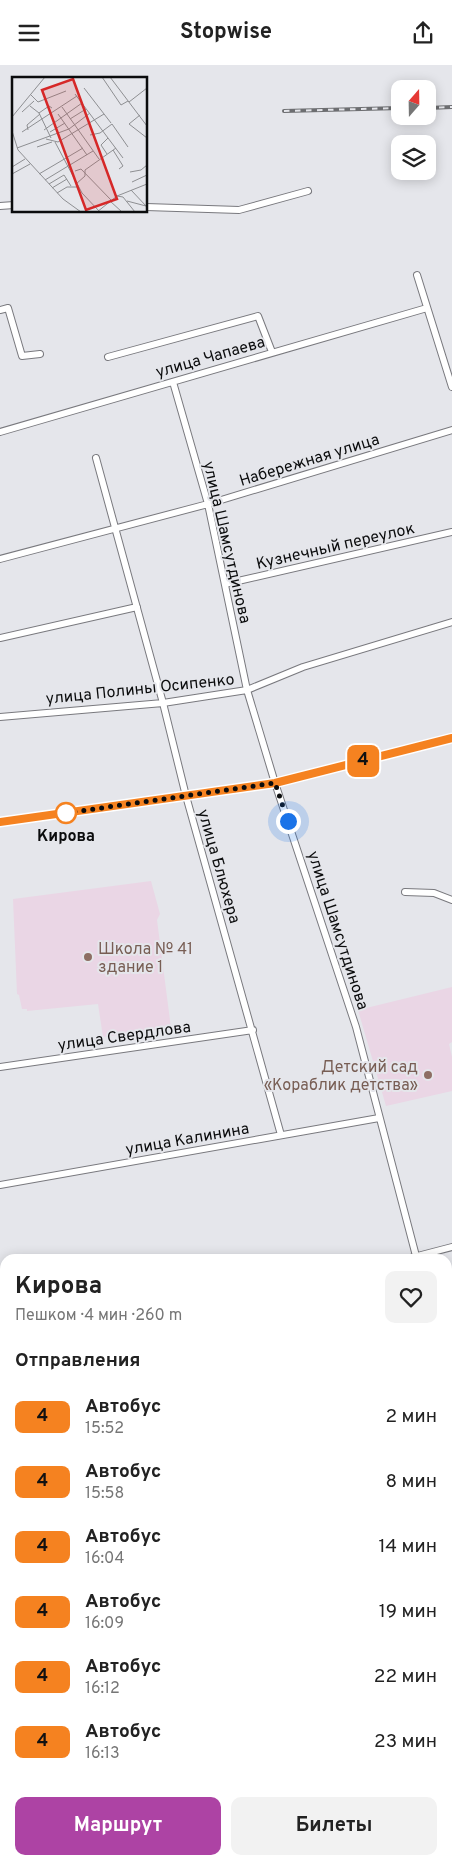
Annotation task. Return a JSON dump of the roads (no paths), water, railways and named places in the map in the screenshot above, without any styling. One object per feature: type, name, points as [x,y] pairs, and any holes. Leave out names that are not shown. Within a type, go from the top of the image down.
[{"type":"street","points":[[148,207],[239,209],[308,191]]},
{"type":"street","points":[[417,275],[452,387]]},
{"type":"street","points":[[0,310],[8,308],[22,355],[40,354]]},
{"type":"street","name":"улица Чапаева","points":[[0,432],[427,308]]},
{"type":"street","name":"улица Чапаева","points":[[108,357],[258,316],[272,352]]},
{"type":"street","name":"улица Шамсутдинова","points":[[173,382],[208,504],[247,690],[275,783],[356,1027],[415,1254]]},
{"type":"street","name":"Набережная улица","points":[[0,559],[208,504],[452,430]]},
{"type":"street","name":"улица Блюхера","points":[[96,458],[163,703],[186,796],[281,1135]]},
{"type":"street","name":"Кузнечный переулок","points":[[224,584],[452,533]]},
{"type":"street","points":[[0,637],[137,607]]},
{"type":"street","name":"улица Полины Осипенко","points":[[0,717],[163,703],[247,690],[303,667],[452,622]]},
{"type":"street","points":[[0,823],[275,783],[452,738]]},
{"type":"street","points":[[405,892],[434,893],[452,900]]},
{"type":"street","name":"улица Свердлова","points":[[0,1067],[253,1030]]},
{"type":"street","name":"улица Калинина","points":[[0,1185],[379,1118]]},
{"type":"street","points":[[424,1254],[452,1247]]},
{"type":"railway","points":[[436,108],[452,107]]},
{"type":"railway","points":[[284,111],[391,108]]},
{"type":"place","name":"Кирова","points":[[66,813]]},
{"type":"place","name":"Школа № 41 здание 1","points":[[88,957]]},
{"type":"place","name":"Детский сад «Кораблик детства»","points":[[428,1075]]}]
